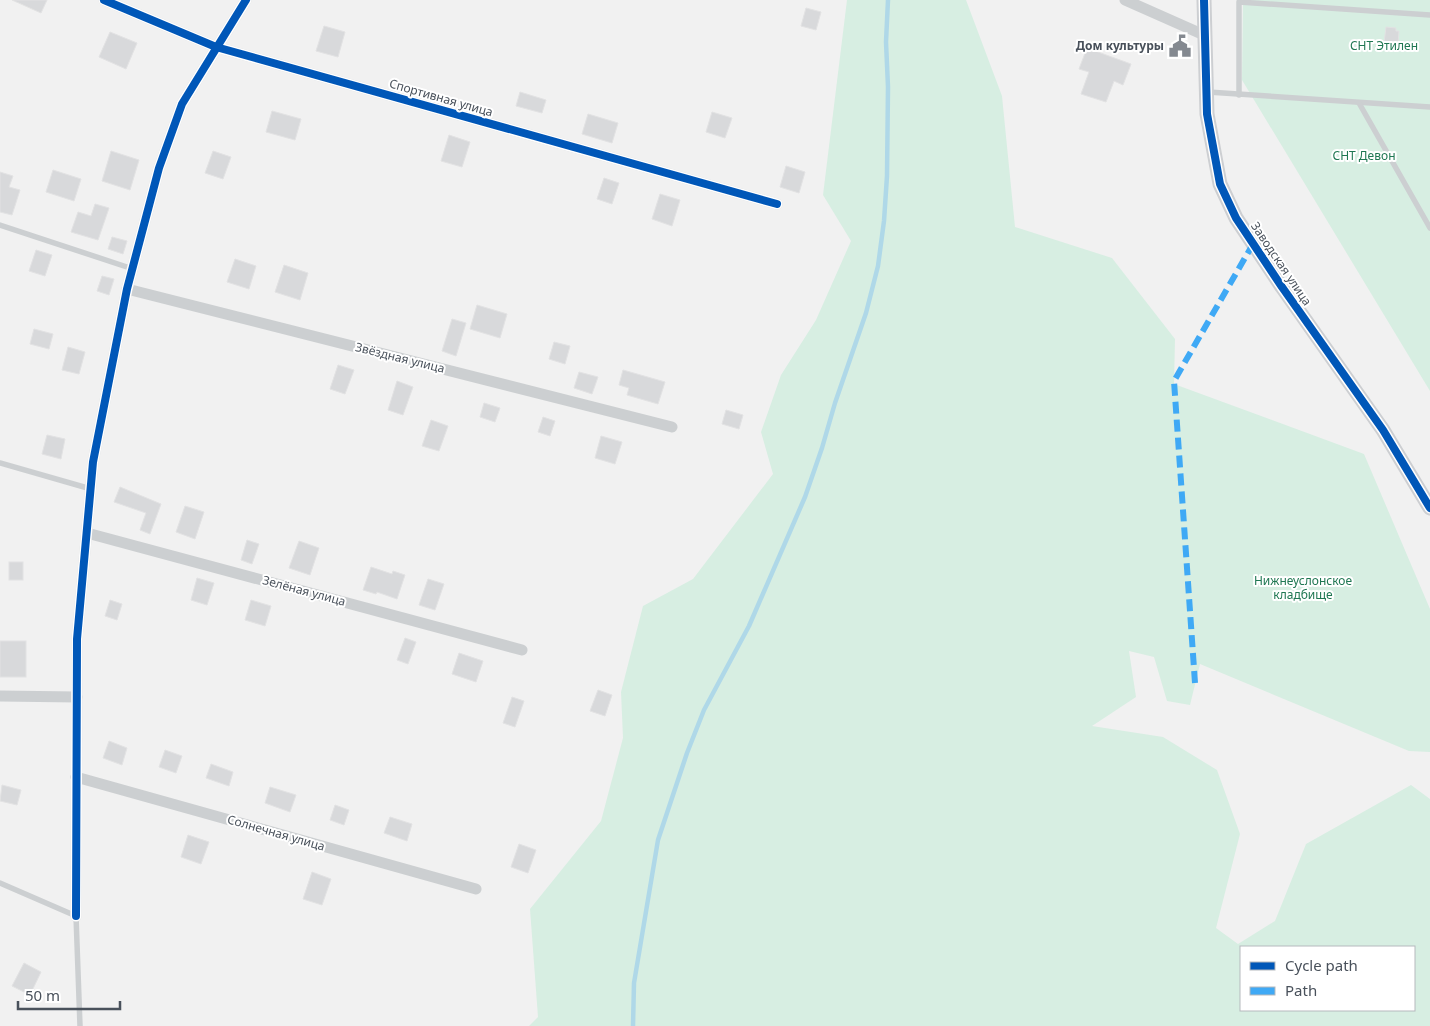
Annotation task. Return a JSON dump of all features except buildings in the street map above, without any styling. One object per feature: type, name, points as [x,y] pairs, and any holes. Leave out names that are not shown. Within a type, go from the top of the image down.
[{"type":"street","name":"Спортивная улица","points":[[104,0],[216,47],[777,204]]},
{"type":"street","points":[[76,916],[77,639],[93,462],[127,289],[159,168],[182,104],[246,0]]},
{"type":"street","points":[[1125,0],[1204,36]]},
{"type":"street","name":"Заводская улица","points":[[1204,0],[1207,114],[1220,184],[1236,218],[1282,287],[1383,430],[1430,508]]},
{"type":"street","name":"Звёздная улица","points":[[127,289],[672,427]]},
{"type":"street","name":"Зелёная улица","points":[[87,533],[522,650]]},
{"type":"street","points":[[0,696],[77,697]]},
{"type":"street","name":"Солнечная улица","points":[[76,777],[476,889]]},
{"type":"lane","points":[[1239,94],[1239,2],[1430,15]]},
{"type":"lane","points":[[1206,92],[1430,107]]},
{"type":"lane","points":[[1359,103],[1430,228]]},
{"type":"lane","points":[[0,225],[133,269]]},
{"type":"lane","points":[[0,463],[91,489]]},
{"type":"lane","points":[[0,883],[76,916],[80,1026]]},
{"type":"green space","name":"Нижнеуслонское кладбище","points":[[847,0],[966,0],[1002,96],[1015,227],[1112,258],[1175,339],[1174,384],[1364,454],[1430,609],[1430,752],[1409,751],[1200,664],[1190,705],[1167,701],[1154,657],[1129,651],[1136,697],[1092,726],[1163,737],[1217,770],[1240,834],[1216,928],[1238,944],[1275,921],[1306,844],[1411,785],[1430,799],[1430,1026],[529,1026],[538,1017],[530,909],[601,821],[623,738],[621,692],[643,606],[693,579],[773,474],[761,432],[781,375],[816,320],[851,241],[823,195]]},
{"type":"green space","name":"СНТ Девон","points":[[1243,0],[1430,0],[1430,391],[1242,80]]},
{"type":"waterway","points":[[633,1026],[634,983],[658,840],[687,753],[704,710],[749,626],[805,497],[866,313],[878,266],[887,176],[888,87],[886,42],[888,0]]},
{"type":"marked path","points":[[1195,683],[1174,381],[1253,244]]},
{"type":"cycle path","points":[[104,0],[216,47],[777,204]]},
{"type":"cycle path","points":[[76,916],[77,639],[93,462],[127,289],[159,168],[182,104],[246,0]]},
{"type":"cycle path","points":[[1204,0],[1207,114],[1220,184],[1236,218],[1282,287],[1383,430],[1430,508]]},
{"type":"place","name":"Дом культуры","points":[[1180,46]]},
{"type":"park label","name":"СНТ Этилен","points":[[1384,46]]}]
